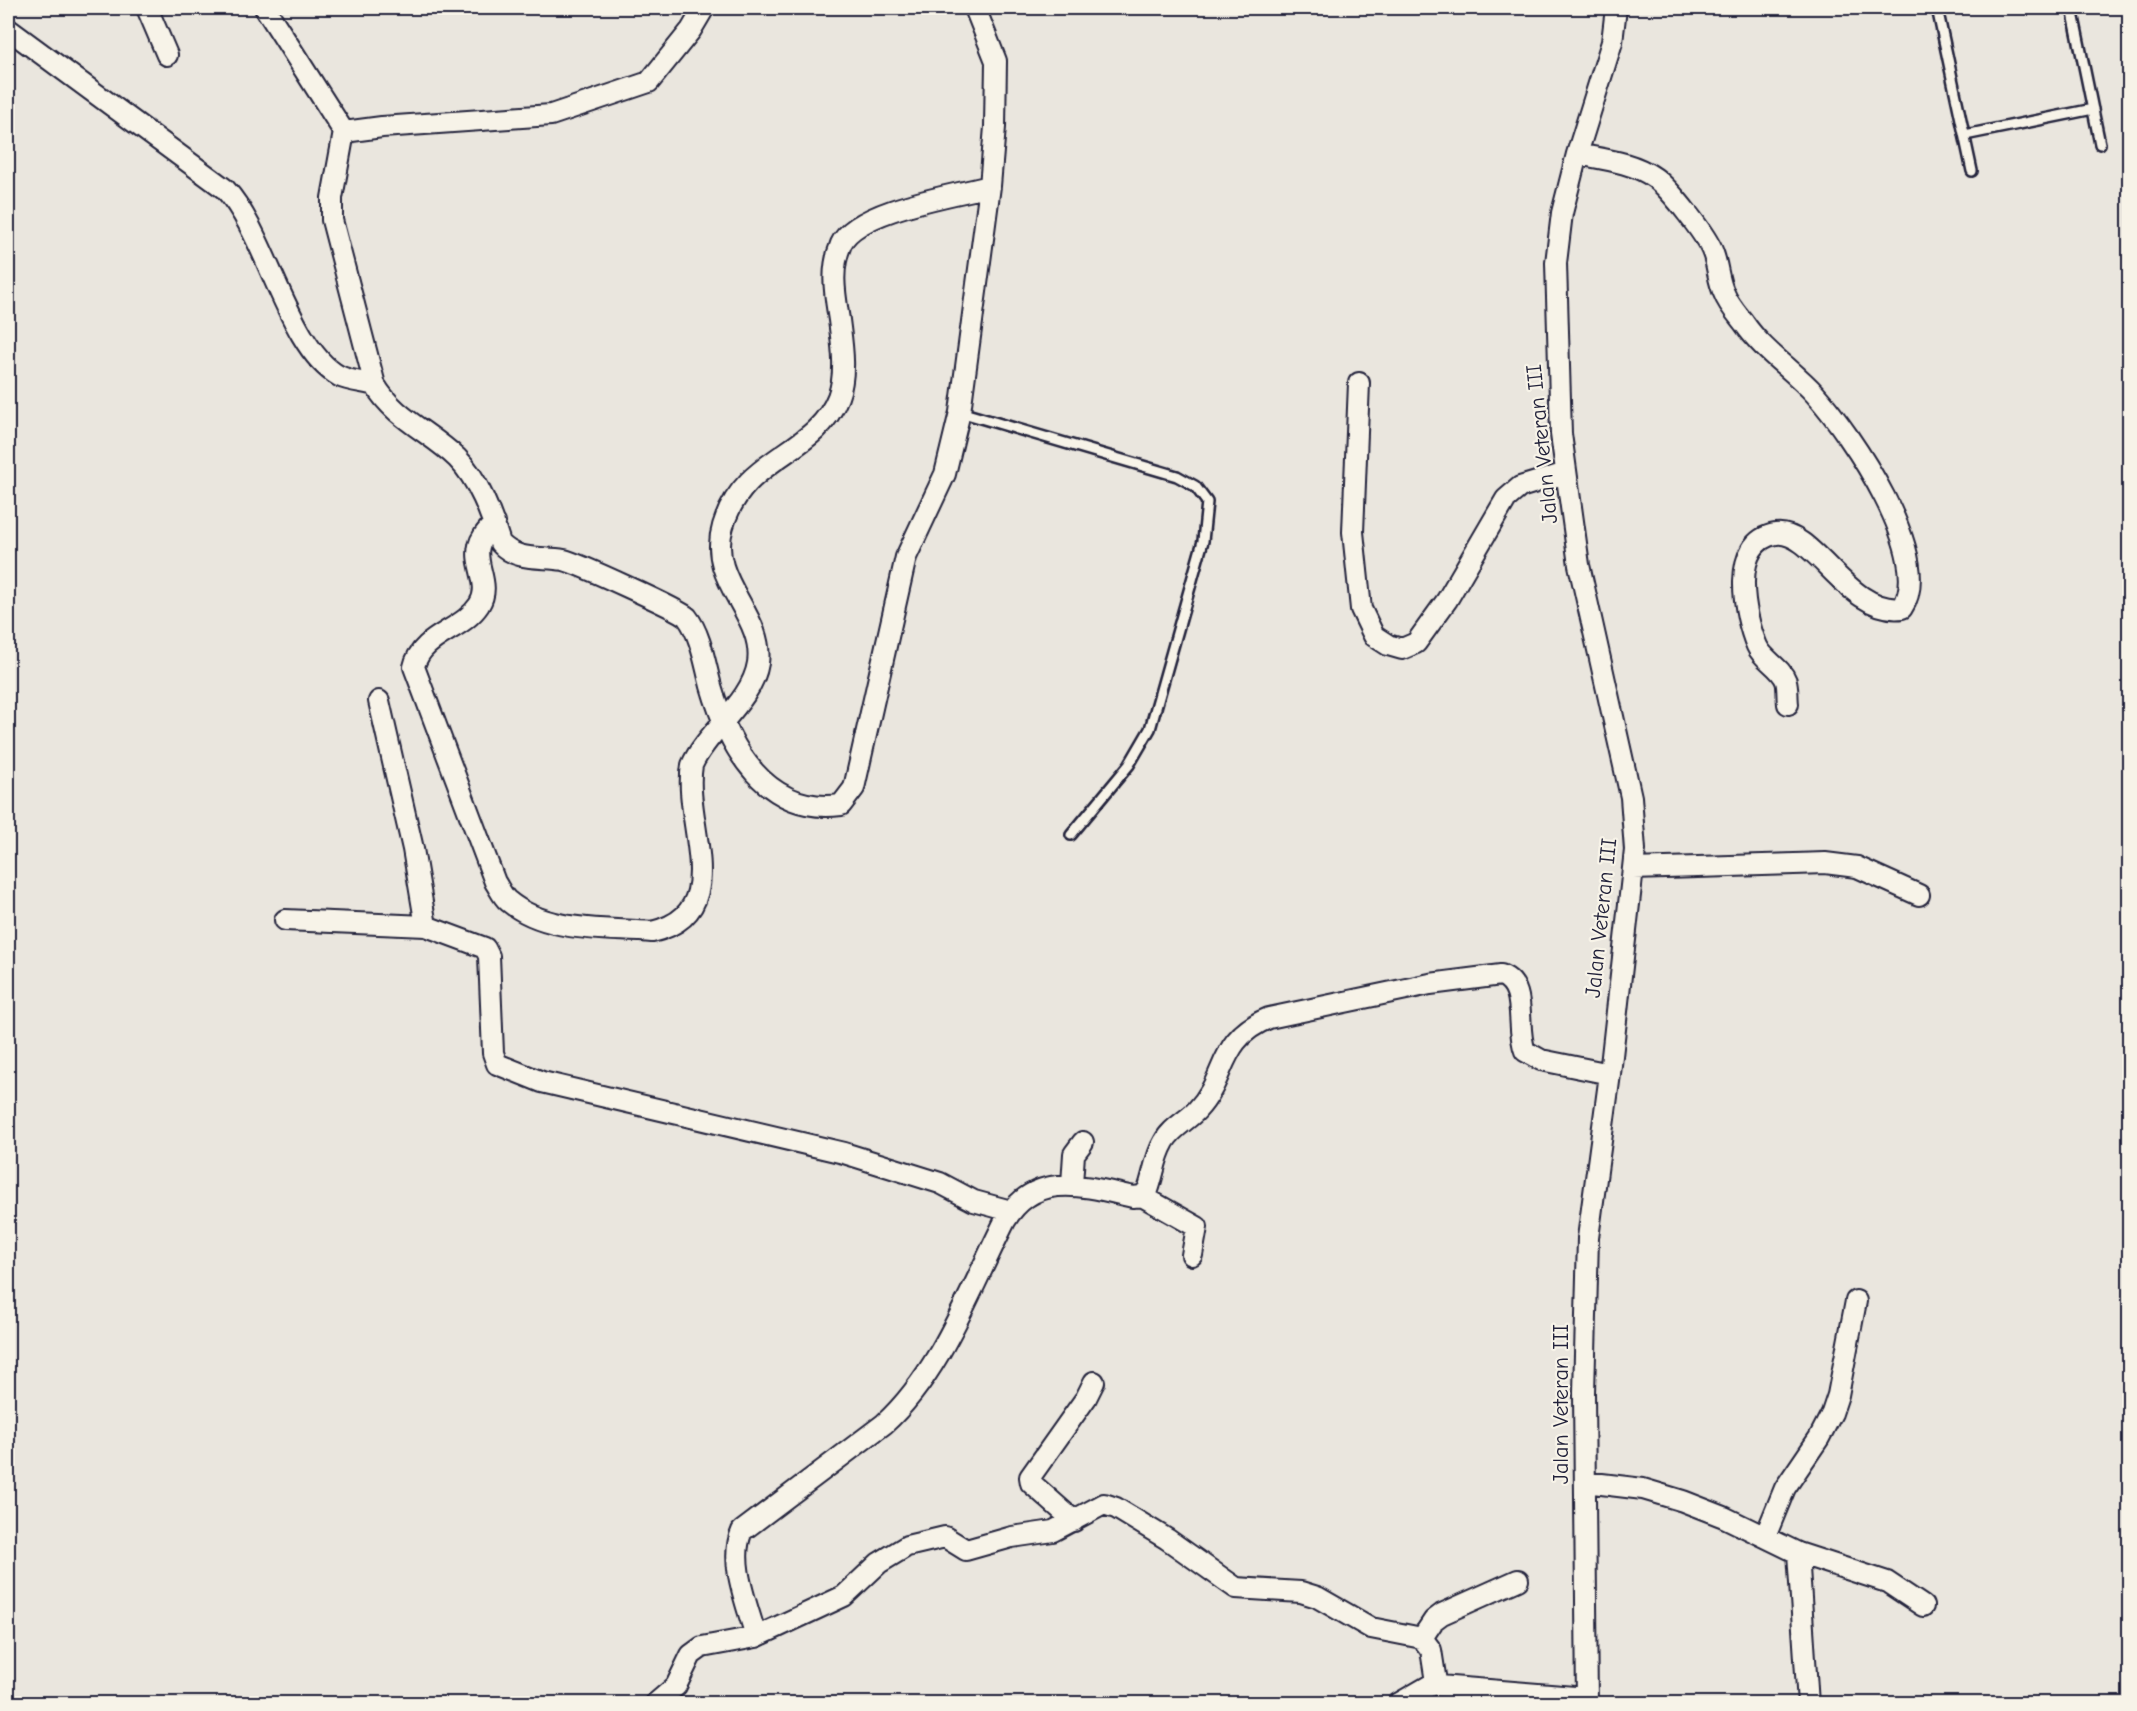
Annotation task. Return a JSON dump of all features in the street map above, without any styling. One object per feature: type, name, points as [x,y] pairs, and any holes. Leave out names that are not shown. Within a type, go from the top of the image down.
[{"type":"street","points":[[147,8],[167,55]]},
{"type":"street","points":[[265,8],[344,132],[332,198],[332,220],[375,385],[384,400],[455,456],[471,473],[494,523],[500,543],[507,551],[518,556],[563,560],[577,564],[639,594],[675,608],[687,618],[699,642],[724,723],[741,755],[763,782],[781,795],[805,806],[822,807],[841,805],[854,788],[906,557],[945,474],[960,412],[990,186],[996,62],[975,8]]},
{"type":"street","points":[[344,132],[381,127],[551,115],[649,82],[692,30],[704,8]]},
{"type":"street","name":"Jalan Veteran III","points":[[1587,1701],[1585,1482],[1588,1238],[1610,1074],[1618,979],[1633,869],[1631,797],[1579,565],[1566,473],[1557,374],[1556,263],[1562,213],[1577,154],[1612,42],[1616,8]]},
{"type":"street","points":[[8,29],[225,189],[243,214],[304,340],[314,353],[339,376],[375,385]]},
{"type":"street","points":[[1577,154],[1627,165],[1655,178],[1683,207],[1713,251],[1724,294],[1752,335],[1815,394],[1858,452],[1892,514],[1907,548],[1911,584],[1909,597],[1902,608],[1889,609],[1875,605],[1855,592],[1791,535],[1776,534],[1759,540],[1748,555],[1744,572],[1745,593],[1757,646],[1786,682],[1788,704]]},
{"type":"street","points":[[494,523],[478,547],[484,594],[479,606],[460,624],[424,647],[414,667],[495,882],[507,900],[528,914],[550,923],[652,932],[665,929],[682,919],[691,910],[700,885],[690,777],[693,765],[696,757],[750,686],[759,662],[752,629],[720,564],[722,527],[741,489],[757,471],[805,440],[822,423],[838,397],[842,361],[833,278],[842,242],[851,230],[882,214],[990,186]]},
{"type":"street","points":[[1359,383],[1353,532],[1360,609],[1374,636],[1388,645],[1402,649],[1416,643],[1447,600],[1506,499],[1520,487],[1566,473]]},
{"type":"street","points":[[379,701],[412,849],[426,926]]},
{"type":"street","points":[[1633,869],[1826,863],[1857,867],[1919,895]]},
{"type":"street","points":[[285,920],[426,926],[485,948],[489,956],[493,1053],[497,1064],[510,1071],[542,1082],[844,1153],[940,1183],[974,1201],[1011,1211]]},
{"type":"street","points":[[1142,1196],[1148,1190],[1164,1141],[1197,1110],[1208,1095],[1227,1053],[1244,1032],[1269,1018],[1430,984],[1501,975],[1515,984],[1520,1034],[1525,1051],[1540,1060],[1610,1074]]},
{"type":"street","points":[[1072,1184],[1074,1154],[1083,1142]]},
{"type":"street","points":[[756,1637],[737,1557],[736,1543],[742,1531],[884,1424],[905,1405],[929,1371],[1011,1211],[1026,1196],[1049,1188],[1072,1184],[1133,1197],[1142,1196],[1197,1227],[1192,1255]]},
{"type":"street","points":[[1765,1538],[1785,1488],[1819,1438],[1832,1413],[1838,1395],[1856,1301]]},
{"type":"street","points":[[1074,1521],[1031,1483],[1030,1477],[1086,1398],[1094,1382]]},
{"type":"street","points":[[1585,1482],[1643,1489],[1683,1501],[1724,1517],[1798,1553],[1878,1578],[1923,1606]]},
{"type":"street","points":[[656,1704],[676,1686],[691,1655],[702,1647],[756,1637],[844,1596],[879,1563],[907,1546],[945,1537],[966,1550],[1012,1537],[1053,1531],[1104,1504],[1116,1508],[1167,1539],[1236,1588],[1301,1592],[1317,1597],[1371,1628],[1422,1638],[1431,1650],[1436,1682]]},
{"type":"street","points":[[1798,1553],[1808,1704]]},
{"type":"street","points":[[1422,1638],[1434,1620],[1442,1614],[1518,1580]]},
{"type":"street","points":[[1436,1682],[1447,1688],[1587,1701]]},
{"type":"street","points":[[1398,1704],[1436,1682]]},
{"type":"lane","points":[[1937,8],[1972,171]]},
{"type":"lane","points":[[2072,8],[2100,144]]},
{"type":"lane","points":[[1965,135],[2093,109]]},
{"type":"lane","points":[[960,412],[1177,476],[1195,486],[1207,502],[1203,541],[1150,729],[1129,765],[1071,835]]}]
